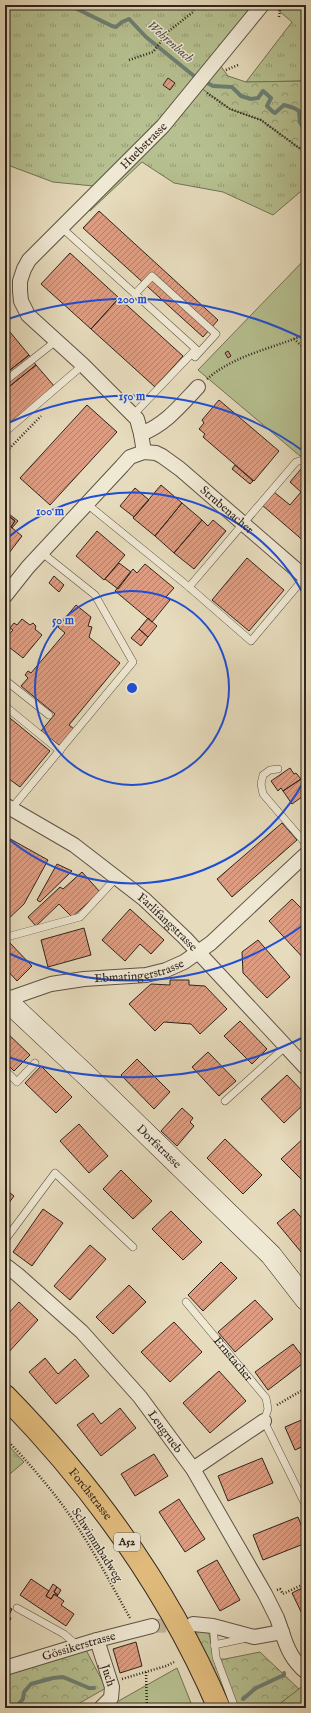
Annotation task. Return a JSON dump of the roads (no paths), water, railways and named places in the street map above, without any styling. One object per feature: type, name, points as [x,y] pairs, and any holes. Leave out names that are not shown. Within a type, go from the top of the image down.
[{"type":"highway","name":"Forchstrasse","points":[[5,1396],[35,1427],[73,1471],[104,1510],[141,1562],[184,1634],[219,1708]]},
{"type":"highway","name":"Forchstrasse","points":[[5,1411],[67,1479],[129,1562],[174,1638],[209,1708]]},
{"type":"street","name":"Huebstrasse","points":[[56,341],[28,315],[21,301],[20,281],[29,260],[163,126],[262,5]]},
{"type":"street","points":[[5,596],[41,552],[130,457],[144,452],[142,434],[135,417],[83,365],[56,341]]},
{"type":"street","points":[[142,434],[155,429],[167,420],[198,387]]},
{"type":"street","name":"Strubenacher","points":[[144,452],[156,453],[180,469],[305,577]]},
{"type":"street","name":"Farlifangstrasse","points":[[8,807],[74,845],[144,899],[198,952],[306,1068]]},
{"type":"street","name":"Ebmatingerstrasse","points":[[5,999],[51,984],[84,979],[152,973],[166,970],[184,962],[211,943],[306,854]]},
{"type":"street","name":"Dorfstrasse","points":[[5,999],[86,1075],[271,1255],[306,1300]]},
{"type":"street","name":"Leugrueb","points":[[5,1265],[82,1332],[140,1396],[193,1469],[265,1594],[282,1632]]},
{"type":"street","points":[[193,1469],[266,1415]]},
{"type":"street","points":[[193,1624],[213,1626],[254,1637],[282,1632],[287,1649],[296,1664],[306,1672]]},
{"type":"street","name":"Gössikerstrasse","points":[[5,1668],[97,1640],[152,1626]]},
{"type":"street","name":"Juch","points":[[97,1640],[112,1687],[111,1698],[101,1708]]},
{"type":"lane","points":[[62,228],[196,349],[135,417]]},
{"type":"lane","points":[[135,294],[152,276],[216,334],[135,417]]},
{"type":"lane","points":[[5,381],[56,341]]},
{"type":"lane","points":[[5,432],[83,365]]},
{"type":"lane","points":[[189,587],[296,462],[306,459]]},
{"type":"lane","points":[[87,504],[189,587],[251,641],[305,577]]},
{"type":"lane","points":[[8,807],[60,751],[133,662],[95,595],[41,552]]},
{"type":"lane","points":[[5,680],[48,715]]},
{"type":"lane","points":[[5,706],[60,751]]},
{"type":"lane","points":[[278,769],[270,770],[263,774],[261,784],[263,794],[306,844]]},
{"type":"lane","points":[[5,939],[7,937],[80,917],[117,877]]},
{"type":"lane","points":[[225,1101],[285,1047]]},
{"type":"lane","points":[[5,1070],[17,1082],[35,1063]]},
{"type":"lane","points":[[5,1240],[55,1173],[132,1247]]},
{"type":"lane","name":"Ernstacher","points":[[186,1302],[266,1398],[266,1415],[306,1506]]},
{"type":"lane","points":[[17,1608],[64,1634],[78,1646]]},
{"type":"lane","points":[[213,1626],[214,1645],[221,1674],[235,1708]]},
{"type":"lane","points":[[214,1645],[254,1637]]},
{"type":"waterway","name":"Wehrenbach","points":[[69,5],[116,27],[129,19],[146,37],[194,76],[213,86],[232,87],[241,96],[251,99],[258,98],[263,91],[271,98],[267,106],[275,113],[284,105],[299,111],[300,122],[306,133]]},
{"type":"waterway","points":[[243,1699],[256,1688],[284,1675],[284,1673]]},
{"type":"waterway","points":[[15,1708],[23,1699],[24,1692],[31,1684],[53,1678],[63,1677],[89,1688],[94,1688]]},
{"type":"tunnel","points":[[152,1626],[184,1625]]}]
